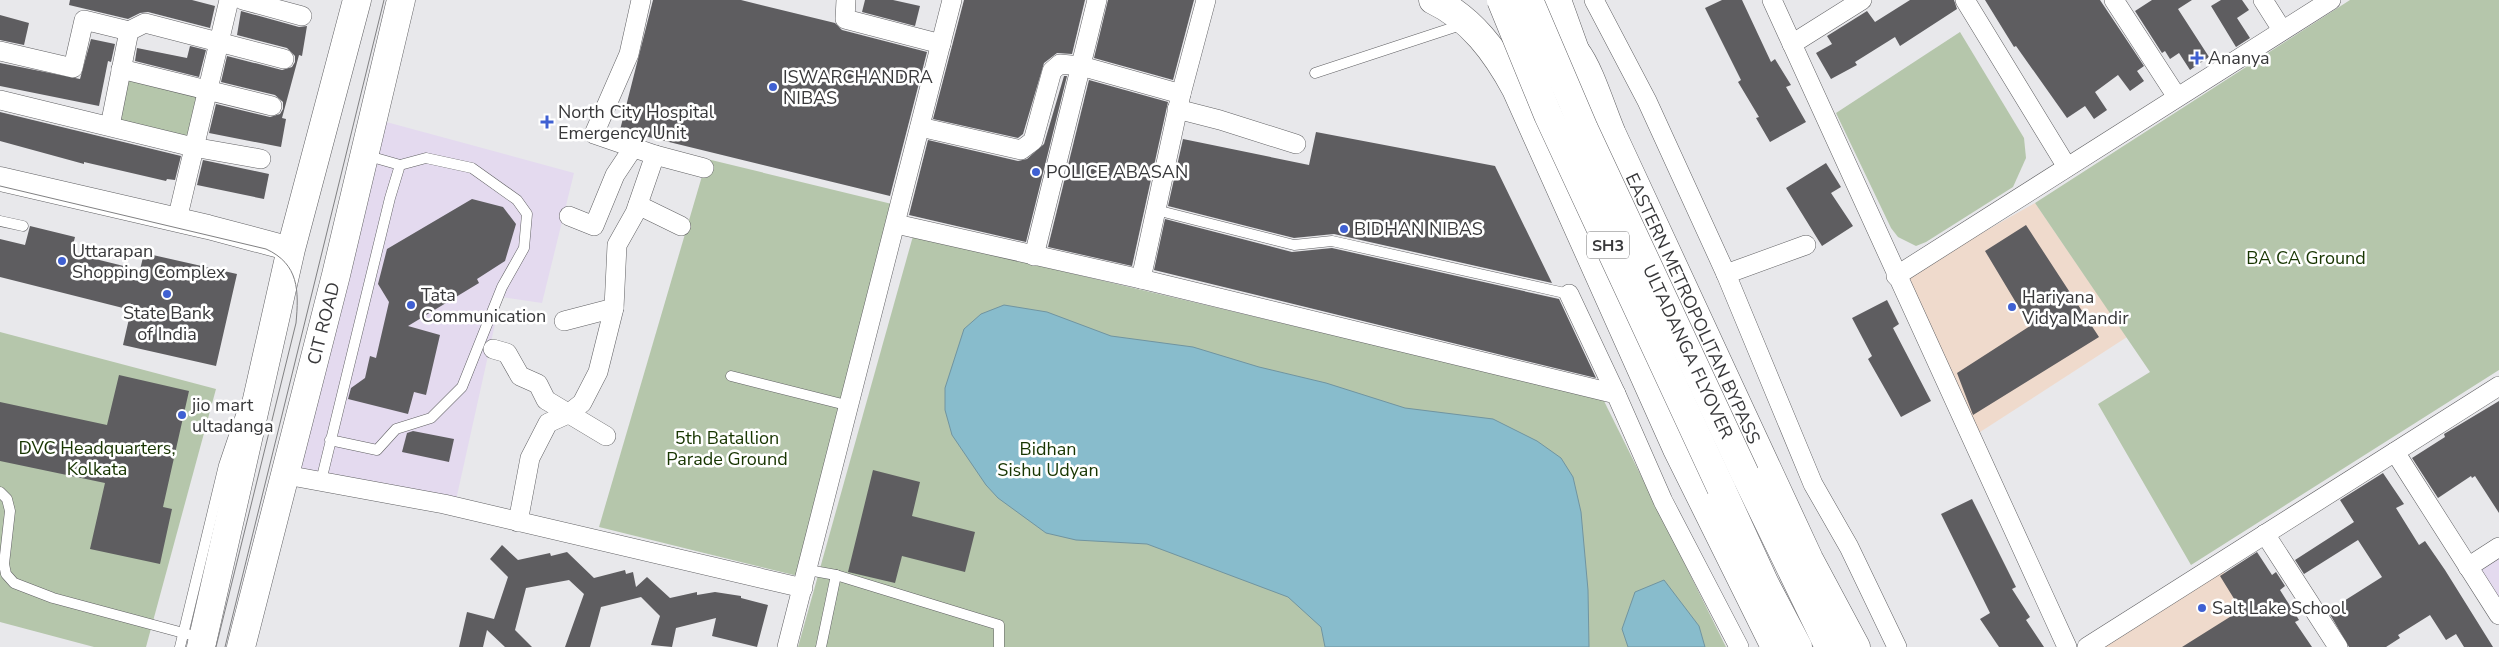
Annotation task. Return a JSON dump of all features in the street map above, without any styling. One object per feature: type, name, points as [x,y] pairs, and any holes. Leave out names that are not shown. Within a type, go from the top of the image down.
[{"type":"main road","points":[[192,641],[261,383],[291,249],[357,0]]},
{"type":"main road","name":"CIT ROAD","points":[[241,647],[286,475],[401,0]]},
{"type":"main road","points":[[1433,0],[1447,6],[1468,23],[1501,62],[1516,88],[1677,449],[1774,647]]},
{"type":"main road","name":"EASTERN METROPOLITAN BYPASS","points":[[1500,0],[1562,39],[1576,53],[1810,559],[1856,647]]},
{"type":"main road","name":"ULTADANGA FLYOVER","points":[[1500,0],[1548,115],[1765,584],[1798,647]]},
{"type":"main road","name":"ULTADANGA FLYOVER","points":[[1529,0],[1584,129],[1744,474],[1829,647]]},
{"type":"main road","points":[[1557,0],[1576,53]]},
{"type":"street","points":[[177,220],[229,0]]},
{"type":"street","points":[[243,0],[302,16]]},
{"type":"street","points":[[641,0],[629,54],[594,134],[654,155],[704,168]]},
{"type":"street","points":[[846,0],[845,19],[941,44]]},
{"type":"street","points":[[788,647],[952,0]]},
{"type":"street","points":[[1034,256],[1097,0]]},
{"type":"street","points":[[1141,279],[1179,102],[1206,0]]},
{"type":"street","points":[[1594,0],[1647,101],[1726,274],[1813,484],[1849,547],[1897,647]]},
{"type":"street","points":[[1772,0],[1896,276],[2067,647]]},
{"type":"street","points":[[1792,44],[1862,0]]},
{"type":"street","points":[[1964,0],[2067,167]]},
{"type":"street","points":[[2114,0],[2177,97]]},
{"type":"street","points":[[2263,0],[2282,30]]},
{"type":"street","points":[[1896,276],[2331,0]]},
{"type":"street","points":[[0,51],[73,68],[84,20],[129,31],[145,23],[284,59]]},
{"type":"street","points":[[110,126],[129,31]]},
{"type":"street","points":[[920,127],[1021,150],[1033,141],[1052,71],[1060,64],[1081,66],[1179,102],[1220,120],[1296,144]]},
{"type":"street","points":[[121,69],[272,106]]},
{"type":"street","points":[[0,100],[193,147],[261,159]]},
{"type":"street","points":[[569,216],[594,226],[615,175],[633,148]]},
{"type":"street","points":[[518,522],[530,458],[548,423],[568,414],[582,403],[598,372],[614,308],[617,245],[638,205],[654,155]]},
{"type":"street","points":[[0,179],[177,220],[291,249]]},
{"type":"street","points":[[638,205],[681,226]]},
{"type":"street","points":[[896,224],[1141,279],[1616,394]]},
{"type":"street","points":[[1726,274],[1806,244]]},
{"type":"street","points":[[1569,294],[1663,501],[1739,647]]},
{"type":"street","points":[[564,320],[614,308]]},
{"type":"street","points":[[493,349],[507,353],[520,376],[538,384],[546,400],[606,436]]},
{"type":"street","points":[[2087,647],[2499,386]]},
{"type":"street","points":[[2395,452],[2499,616]]},
{"type":"street","points":[[286,475],[444,504],[803,588]]},
{"type":"street","points":[[2265,534],[2338,647]]},
{"type":"street","points":[[2468,567],[2499,547]]},
{"type":"lane","points":[[1315,73],[1468,23]]},
{"type":"lane","points":[[330,440],[377,450],[396,429],[431,418],[462,387],[502,287],[524,248],[527,214],[517,200],[472,168],[426,158],[400,166],[364,155]]},
{"type":"lane","points":[[320,481],[400,166]]},
{"type":"lane","points":[[1156,210],[1294,245],[1332,241],[1569,294]]},
{"type":"lane","points":[[0,221],[23,226]]},
{"type":"lane","points":[[731,376],[850,406]]},
{"type":"lane","points":[[0,492],[7,499],[10,511],[4,564],[6,574],[14,583]]},
{"type":"lane","points":[[808,570],[836,575],[999,625],[999,647]]},
{"type":"lane","points":[[821,647],[836,575]]},
{"type":"lane","points":[[0,579],[33,592],[192,641]]},
{"type":"shaded area","points":[[379,120],[574,173],[542,303],[501,297],[456,500],[300,469]]},
{"type":"shaded area","name":"Hariyana Vidya Mandir","points":[[2035,203],[2127,337],[1977,434],[1904,277]]},
{"type":"shaded area","points":[[2499,552],[2499,608],[2474,568]]},
{"type":"shaded area","name":"Salt Lake School","points":[[2223,570],[2267,647],[2096,647]]},
{"type":"green space","name":"BA CA Ground","points":[[2350,0],[2499,0],[2499,370],[2191,565],[2098,404],[2150,372],[2035,203]]},
{"type":"green space","points":[[1960,32],[2024,138],[2026,158],[2013,187],[1926,242],[1916,246],[1898,237],[1891,228],[1836,113]]},
{"type":"green space","points":[[124,75],[201,94],[191,139],[115,120]]},
{"type":"green space","name":"5th Batallion Parade Ground","points":[[707,159],[896,205],[798,576],[599,527]]},
{"type":"green space","name":"Bidhan Sishu Udyan","points":[[913,236],[1603,399],[1726,647],[798,647]]},
{"type":"green space","name":"DVC Headquarters, Kolkata","points":[[0,332],[216,389],[146,647],[94,647],[0,622]]},
{"type":"water","points":[[1004,305],[1047,312],[1111,336],[1193,347],[1259,367],[1326,383],[1405,408],[1493,419],[1537,441],[1561,458],[1573,477],[1581,512],[1588,590],[1589,647],[1325,647],[1321,627],[1288,597],[1147,544],[1076,540],[1046,533],[998,498],[986,485],[952,435],[945,410],[945,388],[964,329],[981,314]]},
{"type":"water","points":[[1664,580],[1699,626],[1705,647],[1628,647],[1622,629],[1635,592]]},
{"type":"building","points":[[70,0],[192,0],[215,6],[210,28],[148,12],[140,13],[128,19],[69,5]]},
{"type":"building","name":"ISWARCHANDRA NIBAS","points":[[653,0],[741,0],[835,23],[842,30],[927,52],[890,196],[620,130]]},
{"type":"building","points":[[865,0],[893,0],[920,6],[915,26],[862,12]]},
{"type":"building","points":[[964,0],[1085,0],[1072,54],[1057,53],[1044,63],[1023,134],[1018,138],[933,119]]},
{"type":"building","points":[[1108,0],[1194,0],[1173,80],[1094,58]]},
{"type":"building","points":[[1722,0],[1742,0],[1771,62],[1775,59],[1791,85],[1786,87],[1806,122],[1770,142],[1756,118],[1759,117],[1738,82],[1741,80],[1705,8]]},
{"type":"building","points":[[1910,0],[1954,0],[1957,9],[1900,46],[1895,37],[1855,62],[1857,65],[1831,79],[1816,53],[1832,44],[1827,36],[1867,11],[1875,22]]},
{"type":"building","points":[[1985,0],[2100,0],[2144,66],[2137,71],[2144,81],[2130,91],[2118,75],[2095,92],[2107,110],[2094,119],[2085,106],[2067,118],[2016,46],[2014,47]]},
{"type":"building","points":[[2152,0],[2192,0],[2178,9],[2209,57],[2190,70],[2179,53],[2170,59],[2165,51],[2162,53],[2135,11]]},
{"type":"building","points":[[2221,0],[2242,0],[2249,10],[2237,18],[2250,38],[2236,47],[2211,6]]},
{"type":"building","points":[[241,11],[299,27],[307,26],[302,56],[299,55],[282,118],[286,119],[281,147],[209,133],[216,104],[270,117],[280,114],[283,109],[283,102],[275,95],[221,82],[227,56],[282,70],[292,67],[295,62],[295,56],[287,48],[237,35]]},
{"type":"building","points":[[0,15],[29,23],[24,45],[0,40]]},
{"type":"building","points":[[91,39],[115,44],[111,62],[108,61],[99,106],[0,86],[0,63],[80,79]]},
{"type":"building","points":[[190,46],[206,50],[199,77],[135,61],[137,48],[187,58]]},
{"type":"building","points":[[1064,76],[1067,76],[1026,242],[909,215],[928,140],[1018,161],[1027,159],[1044,144]]},
{"type":"building","points":[[1089,80],[1168,102],[1132,266],[1048,247]]},
{"type":"building","points":[[0,112],[181,156],[175,180],[167,179],[166,181],[84,162],[84,164],[0,141]]},
{"type":"building","points":[[1316,132],[1495,166],[1552,283],[1334,234],[1294,238],[1168,206],[1183,139],[1309,165]]},
{"type":"building","points":[[203,160],[269,174],[264,199],[197,185]]},
{"type":"building","points":[[1826,163],[1841,187],[1831,193],[1853,226],[1822,246],[1786,188]]},
{"type":"building","name":"Tata Communication","points":[[472,199],[503,207],[516,224],[505,261],[477,279],[479,283],[408,326],[440,335],[426,395],[414,392],[408,414],[348,399],[351,388],[365,378],[370,356],[376,358],[389,302],[378,284],[387,249]]},
{"type":"building","points":[[1165,219],[1292,252],[1332,248],[1559,299],[1596,378],[1154,270]]},
{"type":"building","points":[[2026,225],[2099,337],[1973,415],[1957,373],[2030,326],[1985,251]]},
{"type":"building","points":[[30,226],[75,237],[71,253],[140,270],[144,253],[237,274],[216,366],[123,345],[131,310],[0,277],[0,239],[25,245]]},
{"type":"building","points":[[1887,300],[1899,324],[1893,328],[1931,401],[1901,417],[1868,359],[1872,356],[1852,318]]},
{"type":"building","points":[[119,375],[189,391],[163,507],[172,509],[160,564],[90,549],[105,483],[0,461],[0,402],[107,425]]},
{"type":"building","points":[[2499,401],[2499,513],[2475,476],[2472,478],[2471,476],[2438,498],[2412,458],[2445,437],[2444,434]]},
{"type":"building","points":[[413,431],[454,439],[449,462],[402,452],[407,433]]},
{"type":"building","points":[[873,470],[920,482],[912,516],[975,532],[965,572],[902,556],[895,583],[848,572]]},
{"type":"building","points":[[2383,473],[2404,504],[2396,508],[2419,545],[2425,541],[2493,647],[2464,647],[2456,634],[2446,640],[2430,615],[2398,635],[2400,638],[2386,647],[2349,647],[2328,611],[2382,577],[2358,540],[2304,574],[2295,560],[2354,522],[2340,500]]},
{"type":"building","points":[[1972,499],[2016,587],[2012,589],[2030,617],[2026,620],[2044,647],[1999,647],[1980,619],[1990,613],[1941,514]]},
{"type":"building","points":[[502,545],[518,560],[550,553],[551,556],[567,552],[594,578],[625,570],[626,574],[633,572],[636,587],[647,577],[670,598],[697,592],[697,595],[715,592],[741,596],[741,598],[768,605],[757,647],[712,636],[716,618],[676,628],[672,647],[651,645],[660,616],[641,597],[601,607],[590,647],[565,647],[584,594],[569,580],[526,588],[515,630],[532,647],[505,647],[487,630],[483,647],[459,647],[467,612],[494,619],[508,577],[490,559]]},
{"type":"building","points":[[2257,552],[2272,575],[2276,572],[2285,586],[2280,590],[2299,620],[2295,622],[2312,647],[2182,647],[2241,610],[2220,576]]},
{"type":"tram line","points":[[225,647],[384,0]]},
{"type":"tram line","points":[[0,186],[266,249],[285,262],[291,271],[297,289],[296,323],[216,647]]},
{"type":"place","name":"Ananya","points":[[2197,58]]},
{"type":"place","name":"ISWARCHANDRA NIBAS","points":[[773,87]]},
{"type":"place","name":"North City Hospital Emergency Unit","points":[[547,122]]},
{"type":"place","name":"POLICE ABASAN","points":[[1036,172]]},
{"type":"place","name":"BIDHAN NIBAS","points":[[1344,229]]},
{"type":"place","name":"Uttarapan Shopping Complex","points":[[62,261]]},
{"type":"place","name":"State Bank of India","points":[[167,294]]},
{"type":"place","name":"Tata Communication","points":[[411,305]]},
{"type":"place","name":"Hariyana Vidya Mandir","points":[[2012,307]]},
{"type":"place","name":"jio mart ultadanga","points":[[182,415]]},
{"type":"place","name":"Salt Lake School","points":[[2202,608]]}]
